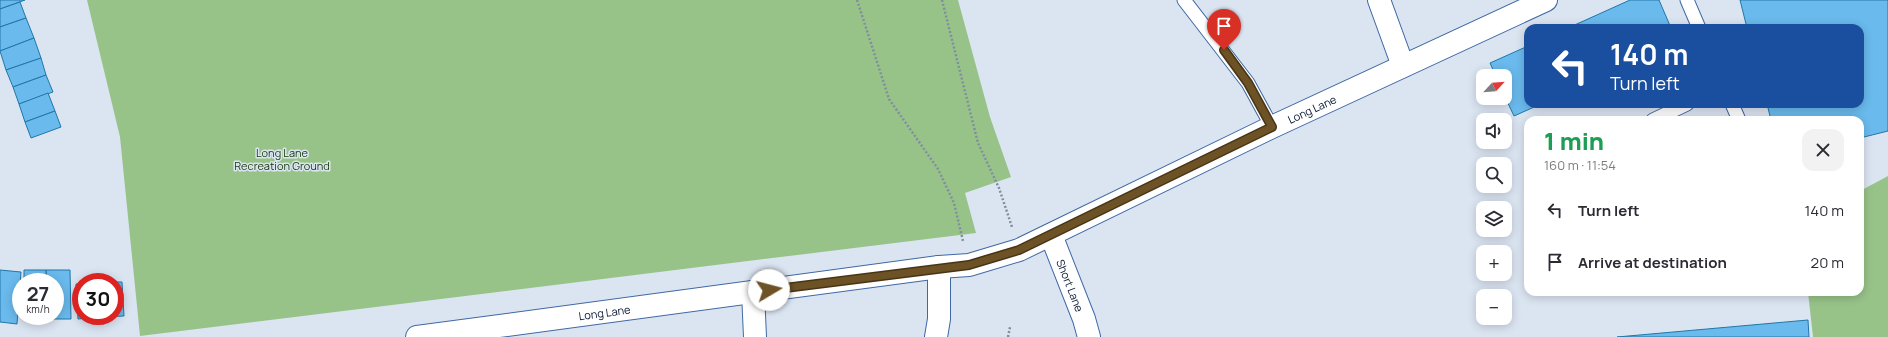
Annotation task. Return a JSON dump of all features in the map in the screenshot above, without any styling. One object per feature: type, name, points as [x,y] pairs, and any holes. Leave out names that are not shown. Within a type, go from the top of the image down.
[{"type":"street","points":[[1380,0],[1403,66]]},
{"type":"street","name":"Long Lane","points":[[417,337],[456,334],[753,292],[939,267],[969,265],[1019,250],[1272,127],[1546,0]]},
{"type":"street","name":"Short Lane","points":[[1052,234],[1084,319],[1089,337]]},
{"type":"street","points":[[936,337],[939,319],[939,267]]},
{"type":"street","points":[[753,292],[755,337]]},
{"type":"lane","points":[[1184,0],[1248,83],[1272,127]]},
{"type":"lane","points":[[1687,0],[1697,24]]},
{"type":"lane","points":[[1662,116],[1678,108]]},
{"type":"path","points":[[857,0],[889,99],[938,169],[954,203],[969,265]]},
{"type":"path","points":[[942,0],[978,142],[999,188],[1019,250]]},
{"type":"path","points":[[1008,337],[1010,327]]},
{"type":"green space","name":"Long Lane Recreation Ground","points":[[87,0],[958,0],[990,117],[1011,177],[965,193],[976,233],[140,336],[120,137]]},
{"type":"green space","points":[[1888,176],[1888,337],[1813,337],[1808,296],[1864,296],[1864,189]]},
{"type":"building","points":[[0,0],[25,0],[0,9]]},
{"type":"building","points":[[1630,0],[1659,0],[1669,24],[1577,24]]},
{"type":"building","points":[[1740,0],[1888,0],[1888,131],[1864,137],[1864,116],[1770,116],[1768,108],[1864,108],[1864,24],[1746,24]]},
{"type":"building","points":[[20,2],[26,18],[0,27],[0,9]]},
{"type":"building","points":[[26,18],[34,38],[0,51],[0,27]]},
{"type":"building","points":[[34,38],[41,58],[6,70],[0,51]]},
{"type":"building","points":[[1524,48],[1524,108],[1532,108],[1514,116],[1509,105],[1512,105],[1512,69],[1493,69],[1490,63]]},
{"type":"building","points":[[41,58],[46,75],[13,87],[6,70]]},
{"type":"building","points":[[46,75],[53,92],[19,104],[13,87]]},
{"type":"building","points":[[48,93],[55,111],[25,122],[19,104]]},
{"type":"building","points":[[55,111],[61,127],[31,138],[25,122]]},
{"type":"building","points":[[0,270],[21,272],[12,273],[12,323],[0,322]]},
{"type":"building","points":[[24,270],[46,270],[46,273],[24,273]]},
{"type":"building","points":[[46,270],[70,270],[71,319],[64,319],[64,273],[46,273]]},
{"type":"building","points":[[1808,320],[1809,337],[1617,337]]},
{"type":"route","points":[[769,290],[939,267],[969,265],[1019,250],[1272,127],[1248,83],[1224,50]]}]
